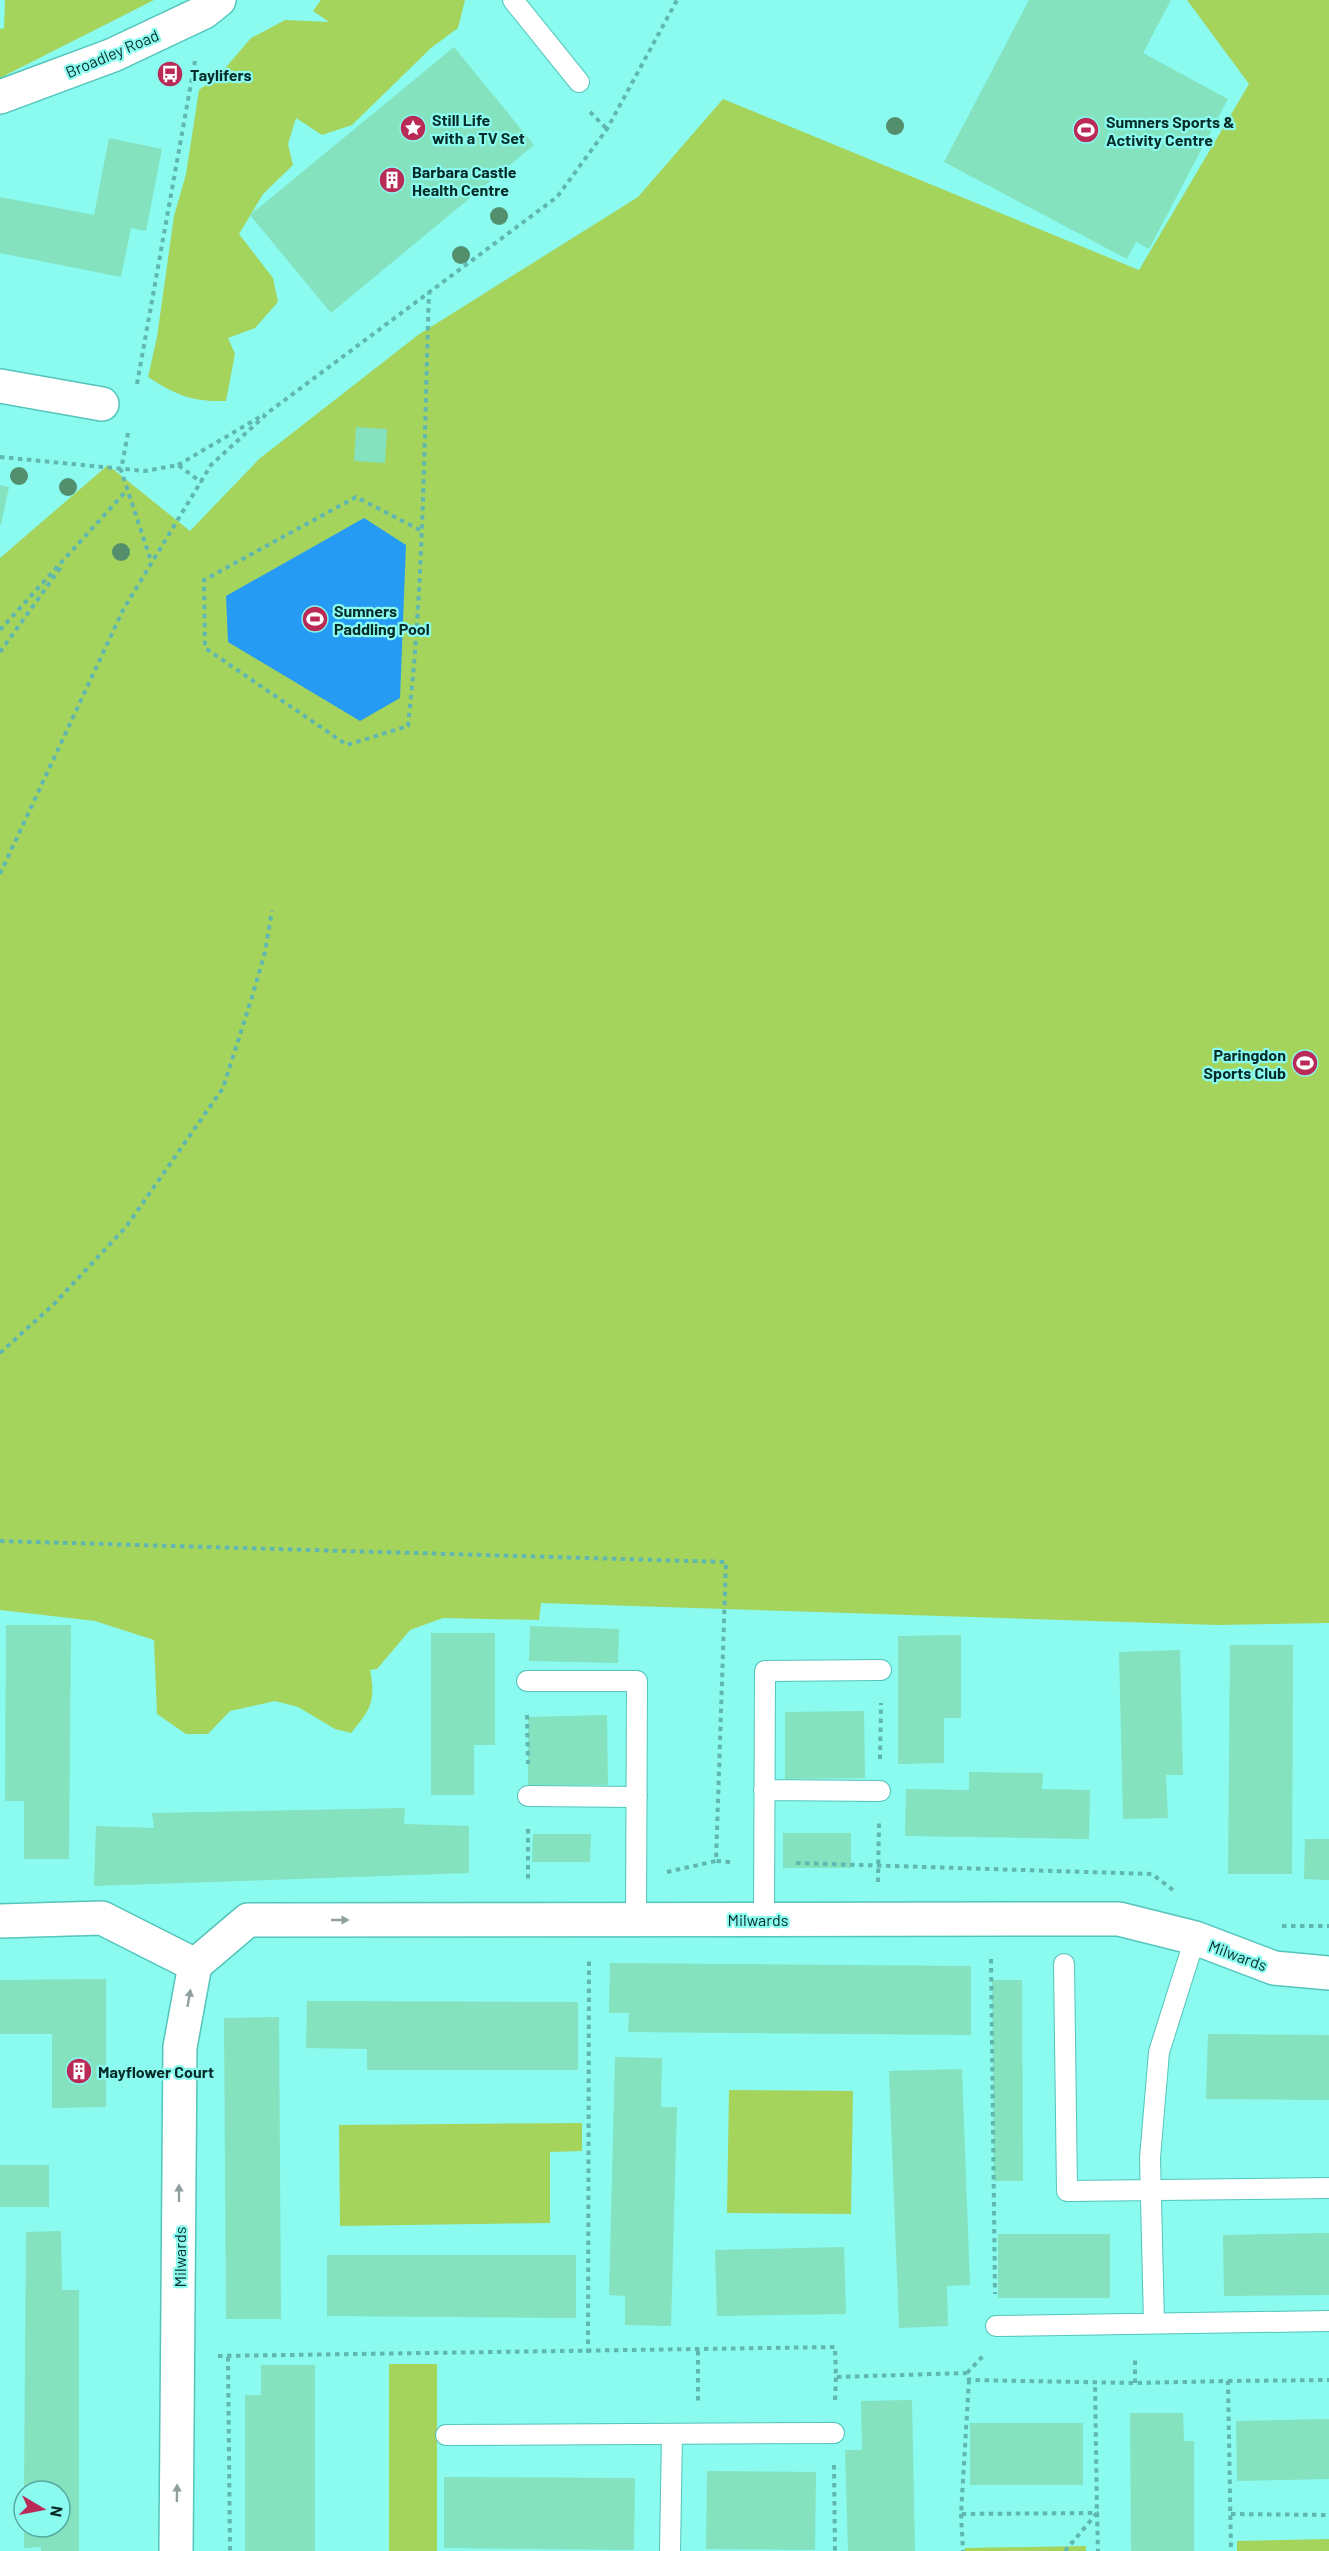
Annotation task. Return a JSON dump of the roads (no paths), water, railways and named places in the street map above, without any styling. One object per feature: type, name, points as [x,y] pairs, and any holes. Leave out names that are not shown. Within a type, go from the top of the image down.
[{"type":"street","name":"Broadley Road","points":[[0,97],[113,55],[212,6]]},
{"type":"street","points":[[0,386],[102,404]]},
{"type":"street","name":"Milwards","points":[[176,2551],[180,2048],[195,1965],[248,1920],[990,1917],[1119,1919],[1195,1938],[1274,1968],[1329,1973]]},
{"type":"street","points":[[0,1921],[102,1918],[195,1965]]},
{"type":"lane","points":[[513,0],[579,82]]},
{"type":"lane","points":[[764,1919],[765,1671],[881,1670]]},
{"type":"lane","points":[[527,1681],[637,1681],[636,1919]]},
{"type":"lane","points":[[764,1790],[880,1791]]},
{"type":"lane","points":[[528,1796],[637,1797]]},
{"type":"lane","points":[[1154,2323],[1150,2158],[1160,2052],[1195,1938]]},
{"type":"lane","points":[[1064,1964],[1067,2191],[1329,2188]]},
{"type":"lane","points":[[996,2326],[1329,2320]]},
{"type":"lane","points":[[446,2435],[834,2433]]},
{"type":"lane","points":[[670,2551],[672,2434]]},
{"type":"water","name":"Sumners Paddling Pool","points":[[364,518],[406,545],[400,698],[360,721],[228,642],[226,596]]},
{"type":"place","name":"Taylifers","points":[[170,74]]},
{"type":"place","name":"Still Life with a TV Set","points":[[413,128]]},
{"type":"place","name":"Sumners Sports & Activity Centre","points":[[1086,130]]},
{"type":"place","name":"Barbara Castle Health Centre","points":[[392,180]]},
{"type":"place","name":"Sumners Paddling Pool","points":[[315,619]]},
{"type":"place","name":"Paringdon Sports Club","points":[[1305,1063]]},
{"type":"place","name":"Mayflower Court","points":[[79,2071]]}]
